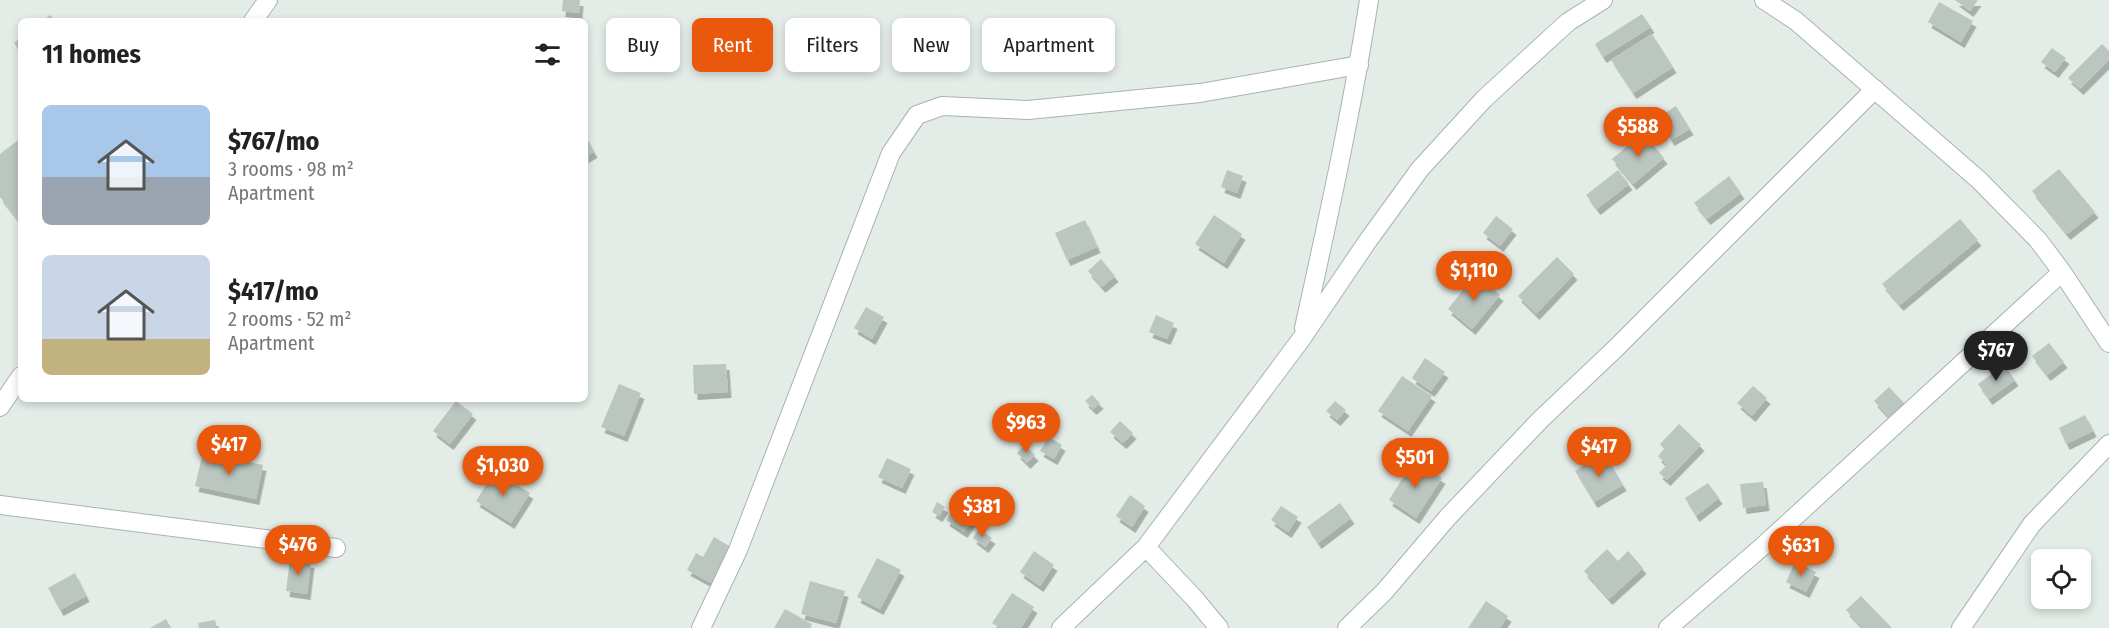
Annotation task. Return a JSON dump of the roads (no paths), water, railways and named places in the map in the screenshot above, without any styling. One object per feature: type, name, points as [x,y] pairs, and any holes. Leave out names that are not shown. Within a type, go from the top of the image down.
[{"type":"street","points":[[255,18],[268,0]]},
{"type":"street","points":[[1302,338],[1359,65],[1369,0]]},
{"type":"street","points":[[1061,628],[1146,548],[1302,338],[1420,169],[1501,83],[1568,22],[1603,0]]},
{"type":"street","points":[[1764,0],[1796,21],[1979,180],[2038,240],[2109,343]]},
{"type":"street","points":[[701,628],[738,550],[891,153],[917,115],[942,106],[1028,110],[1200,93],[1359,65]]},
{"type":"street","points":[[1347,628],[1384,592],[1448,517],[1540,420],[1616,350],[1875,89]]},
{"type":"street","points":[[1668,628],[1780,530],[2062,272]]},
{"type":"street","points":[[0,407],[18,380]]},
{"type":"street","points":[[1961,628],[2032,524],[2109,444]]},
{"type":"street","points":[[0,505],[336,548]]},
{"type":"street","points":[[1146,548],[1219,628]]}]
